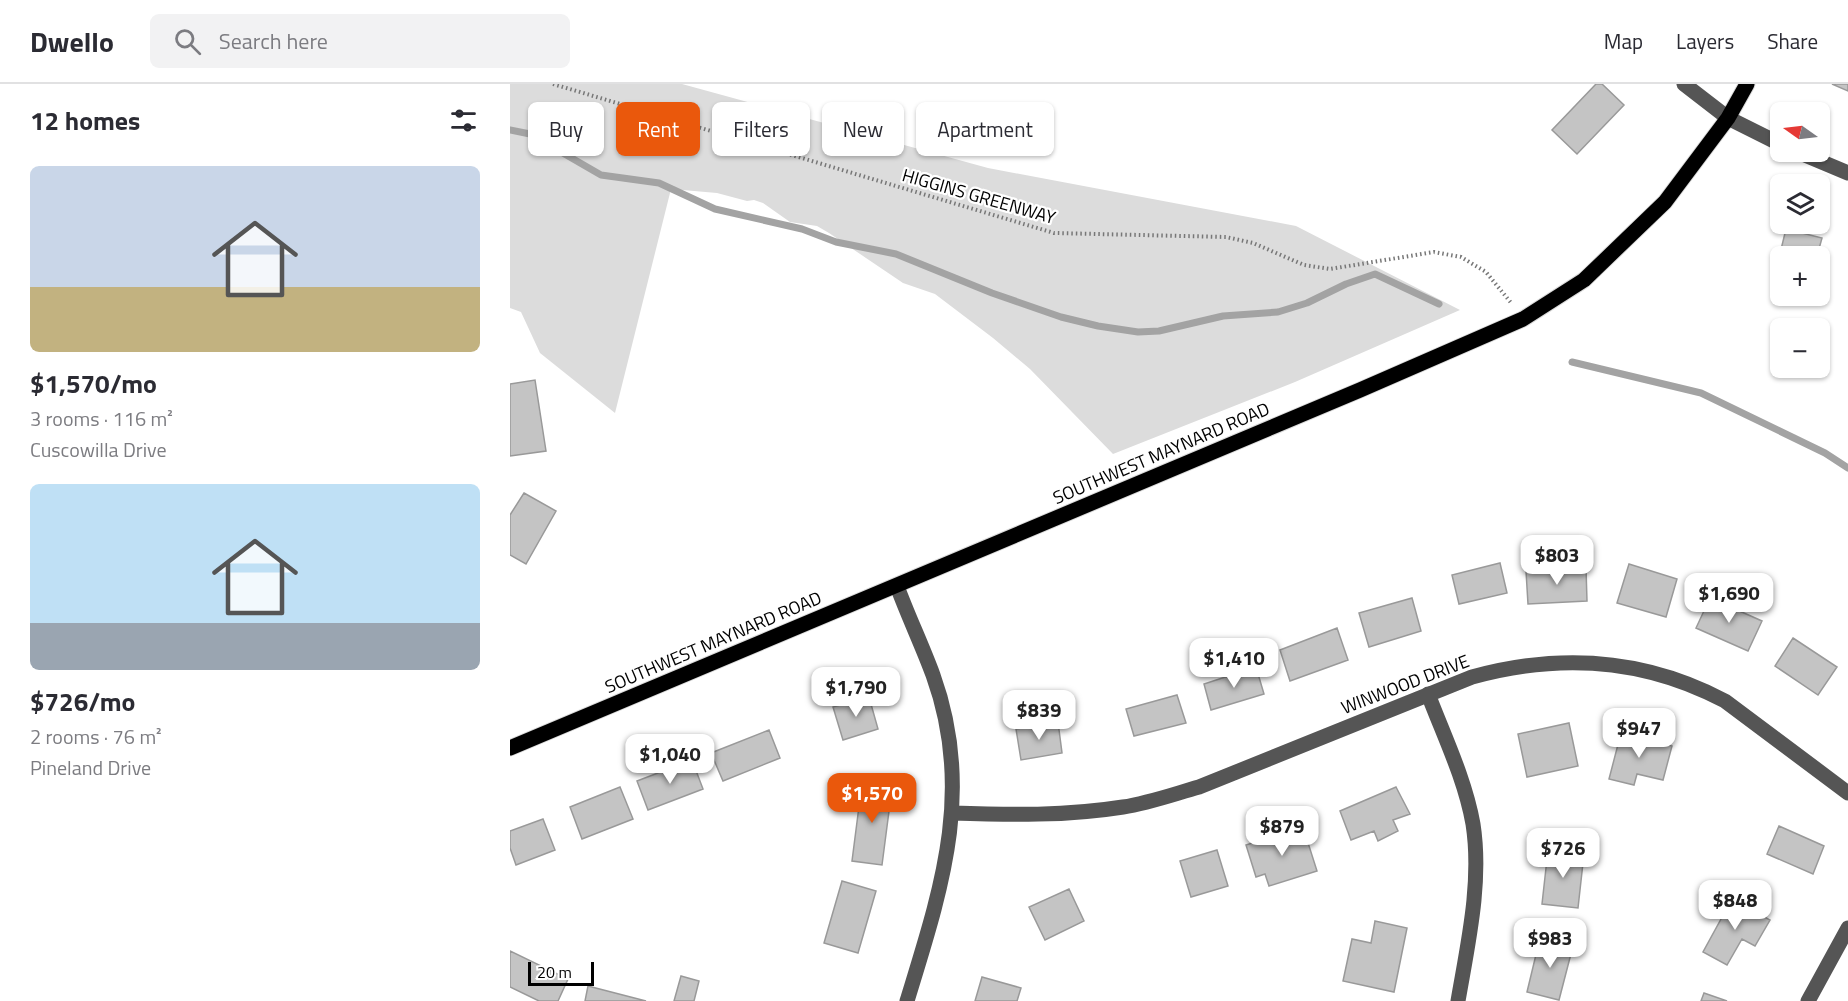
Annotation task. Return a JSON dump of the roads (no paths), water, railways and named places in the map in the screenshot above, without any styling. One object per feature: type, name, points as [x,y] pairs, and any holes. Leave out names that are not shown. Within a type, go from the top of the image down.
[{"type":"main road","name":"SOUTHWEST MAYNARD ROAD","points":[[510,748],[1523,319],[1584,280],[1665,202],[1728,118],[1747,84]]},
{"type":"street","points":[[1684,84],[1728,118],[1770,139]]},
{"type":"street","points":[[1821,162],[1848,173]]},
{"type":"street","points":[[897,586],[933,676],[942,705],[950,741],[952,813],[942,885],[907,1001]]},
{"type":"street","name":"WINWOOD DRIVE","points":[[952,813],[1028,815],[1122,807],[1154,800],[1199,787],[1472,678],[1527,664],[1576,662],[1632,666],[1681,682],[1725,701],[1848,793]]},
{"type":"street","points":[[1428,694],[1465,791],[1473,825],[1475,892],[1458,1001]]},
{"type":"street","points":[[1808,1001],[1848,928]]},
{"type":"waterway","points":[[510,130],[530,134],[601,175],[659,183],[715,209],[802,229],[836,242],[896,254],[992,293],[1061,317],[1098,326],[1138,332],[1159,331],[1223,316],[1278,312],[1307,303],[1346,284],[1375,274],[1439,304]]},
{"type":"waterway","points":[[1572,362],[1701,393],[1825,453],[1848,468]]}]
